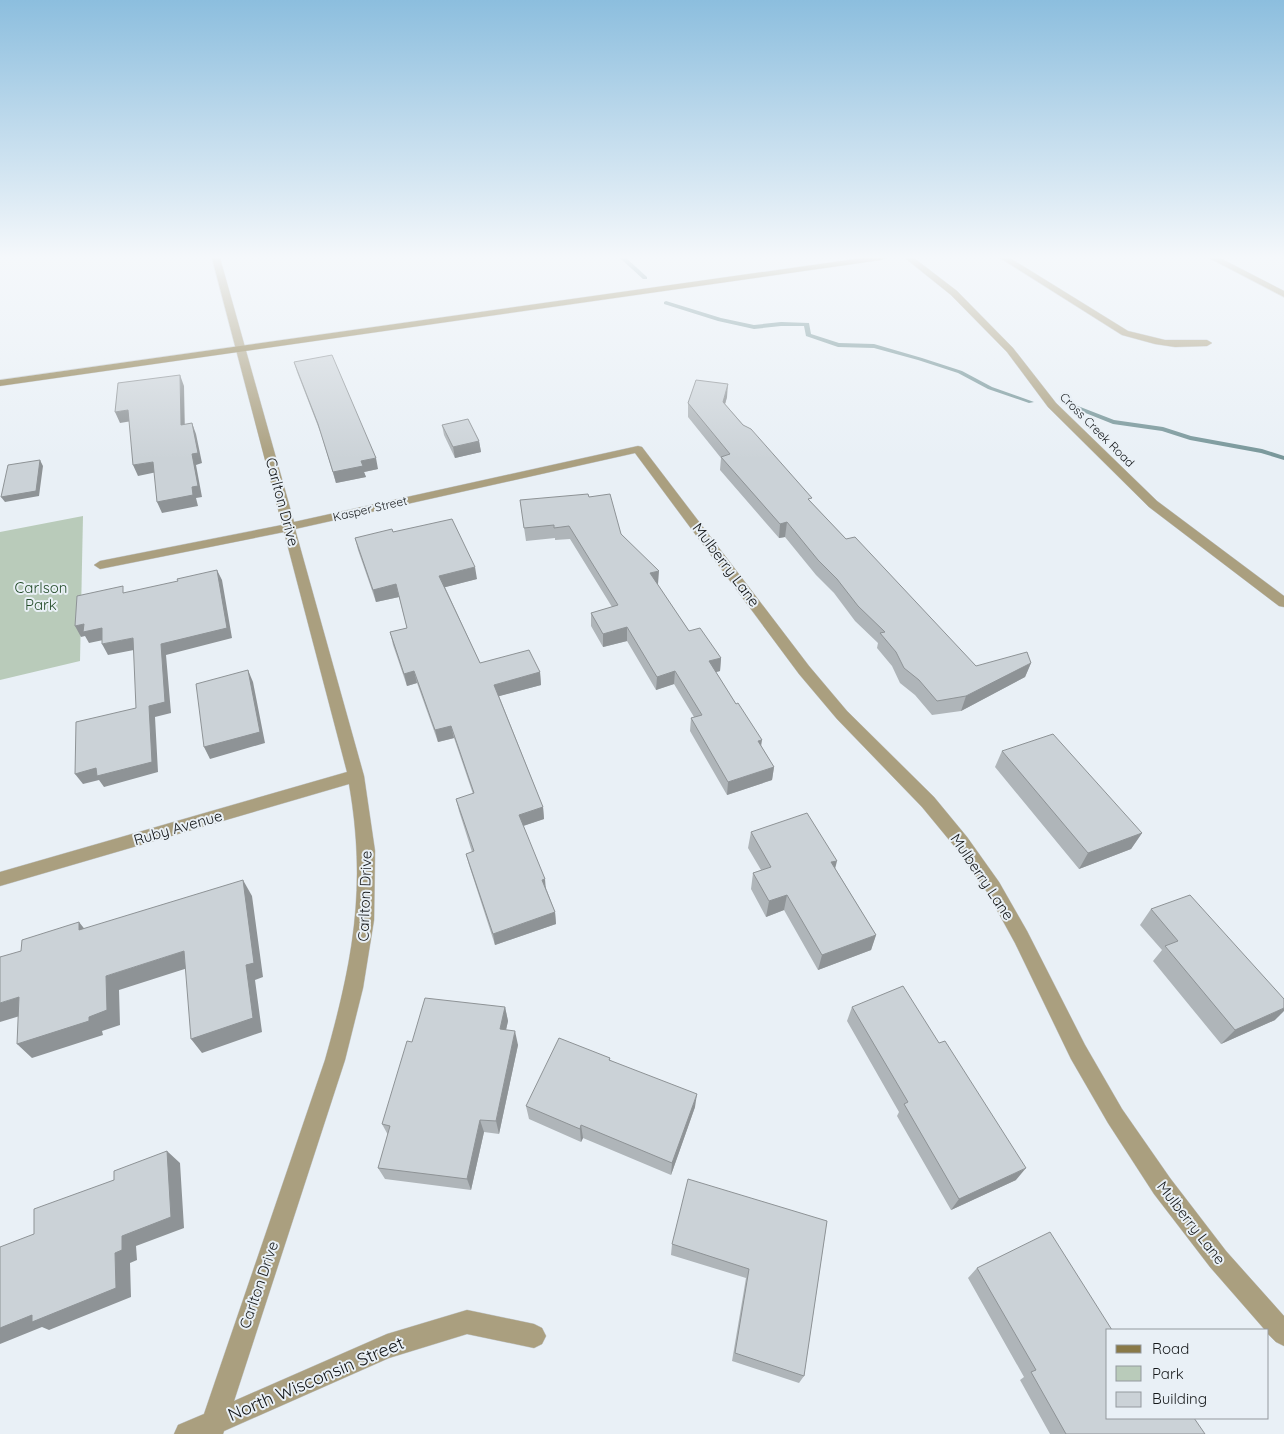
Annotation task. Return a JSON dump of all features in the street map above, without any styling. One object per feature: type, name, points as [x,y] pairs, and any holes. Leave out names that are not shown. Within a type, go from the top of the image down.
[{"type":"main road","points":[[0,384],[414,325]]},
{"type":"street","name":"Carlton Drive","points":[[211,1428],[334,1060],[352,1000],[363,944],[368,894],[368,847],[363,806],[356,776],[235,325]]},
{"type":"street","name":"Cross Creek Road","points":[[985,325],[1010,350],[1052,405],[1153,504],[1284,603]]},
{"type":"street","points":[[1113,325],[1146,341],[1166,345],[1187,346],[1207,343]]},
{"type":"street","name":"Kasper Street","points":[[100,565],[289,527],[638,449]]},
{"type":"street","name":"Mulberry Lane","points":[[638,449],[842,715],[928,802],[961,842],[992,887],[1022,937],[1078,1052],[1115,1116],[1162,1186],[1212,1251],[1284,1334]]},
{"type":"street","name":"Ruby Avenue","points":[[0,879],[356,776]]},
{"type":"street","name":"North Wisconsin Street","points":[[186,1434],[211,1428],[387,1346],[467,1322],[534,1336]]},
{"type":"green space","name":"Carlson Park","points":[[83,516],[80,661],[0,680],[0,532]]},
{"type":"building","points":[[332,355],[376,458],[361,461],[363,466],[333,472],[318,424],[294,362]]},
{"type":"building","points":[[180,375],[181,425],[192,423],[198,453],[192,454],[198,486],[192,487],[193,495],[157,502],[153,462],[133,465],[128,410],[115,412],[118,383]]},
{"type":"building","points":[[696,380],[728,384],[723,402],[743,425],[751,429],[812,498],[808,499],[846,539],[855,537],[976,666],[1027,652],[1031,663],[966,696],[937,701],[919,680],[904,668],[896,652],[880,633],[885,632],[858,606],[787,522],[780,524],[721,457],[730,454],[688,403]]},
{"type":"building","points":[[468,419],[479,441],[453,447],[442,425]]},
{"type":"building","points":[[40,460],[36,491],[1,497],[8,465]]},
{"type":"building","points":[[588,494],[589,497],[610,494],[621,534],[659,571],[650,573],[689,631],[700,628],[721,658],[709,661],[736,704],[738,703],[762,740],[758,741],[774,767],[728,782],[691,718],[702,715],[675,671],[657,677],[627,627],[603,634],[591,613],[618,605],[569,526],[554,528],[554,525],[524,528],[520,500]]},
{"type":"building","points":[[452,519],[475,567],[439,576],[480,663],[529,650],[540,672],[494,685],[543,807],[519,815],[545,879],[542,880],[555,912],[493,934],[466,854],[474,851],[456,799],[474,793],[451,726],[435,730],[414,671],[404,674],[390,632],[407,628],[396,584],[373,590],[355,538],[392,529],[393,532]]},
{"type":"building","points":[[217,570],[227,628],[161,644],[165,702],[149,706],[152,762],[97,776],[96,768],[75,774],[76,722],[136,708],[133,638],[102,644],[102,628],[83,632],[84,624],[75,626],[77,596],[123,586],[123,593]]},
{"type":"building","points":[[248,670],[260,732],[204,747],[196,684]]},
{"type":"building","points":[[1053,734],[1142,833],[1088,853],[1002,751]]},
{"type":"building","points":[[807,813],[837,861],[831,862],[876,935],[822,955],[787,895],[769,901],[753,873],[771,867],[751,832]]},
{"type":"building","points":[[243,880],[254,963],[246,965],[253,1018],[191,1039],[184,951],[106,976],[107,1010],[89,1017],[89,1021],[17,1044],[19,997],[0,1003],[0,957],[21,951],[22,940],[79,922],[79,930]]},
{"type":"building","points":[[1190,895],[1284,999],[1284,1008],[1235,1030],[1165,946],[1178,941],[1151,909]]},
{"type":"building","points":[[903,986],[939,1043],[945,1041],[1026,1168],[959,1199],[904,1104],[908,1102],[852,1007]]},
{"type":"building","points":[[425,998],[505,1007],[500,1029],[515,1031],[496,1121],[480,1120],[467,1179],[378,1168],[390,1126],[382,1124],[407,1041],[412,1042]]},
{"type":"building","points":[[559,1038],[610,1058],[609,1060],[697,1094],[672,1163],[581,1125],[580,1129],[526,1106]]},
{"type":"building","points":[[167,1151],[171,1217],[122,1236],[122,1250],[115,1253],[116,1288],[32,1322],[32,1315],[0,1328],[0,1247],[34,1234],[34,1209],[114,1180],[114,1171]]},
{"type":"building","points":[[688,1179],[827,1221],[804,1376],[735,1353],[749,1269],[672,1244]]},
{"type":"building","points":[[1050,1232],[1111,1329],[1106,1329],[1106,1419],[1195,1419],[1205,1434],[1066,1434],[1031,1372],[1036,1370],[977,1268]]},
{"type":"waterway","points":[[744,325],[754,327],[773,325]]},
{"type":"waterway","points":[[807,325],[808,335],[838,345],[874,346],[920,359],[960,372],[990,388],[1031,402]]},
{"type":"waterway","points":[[1070,405],[1113,422],[1163,429],[1190,438],[1262,451],[1284,458]]}]
